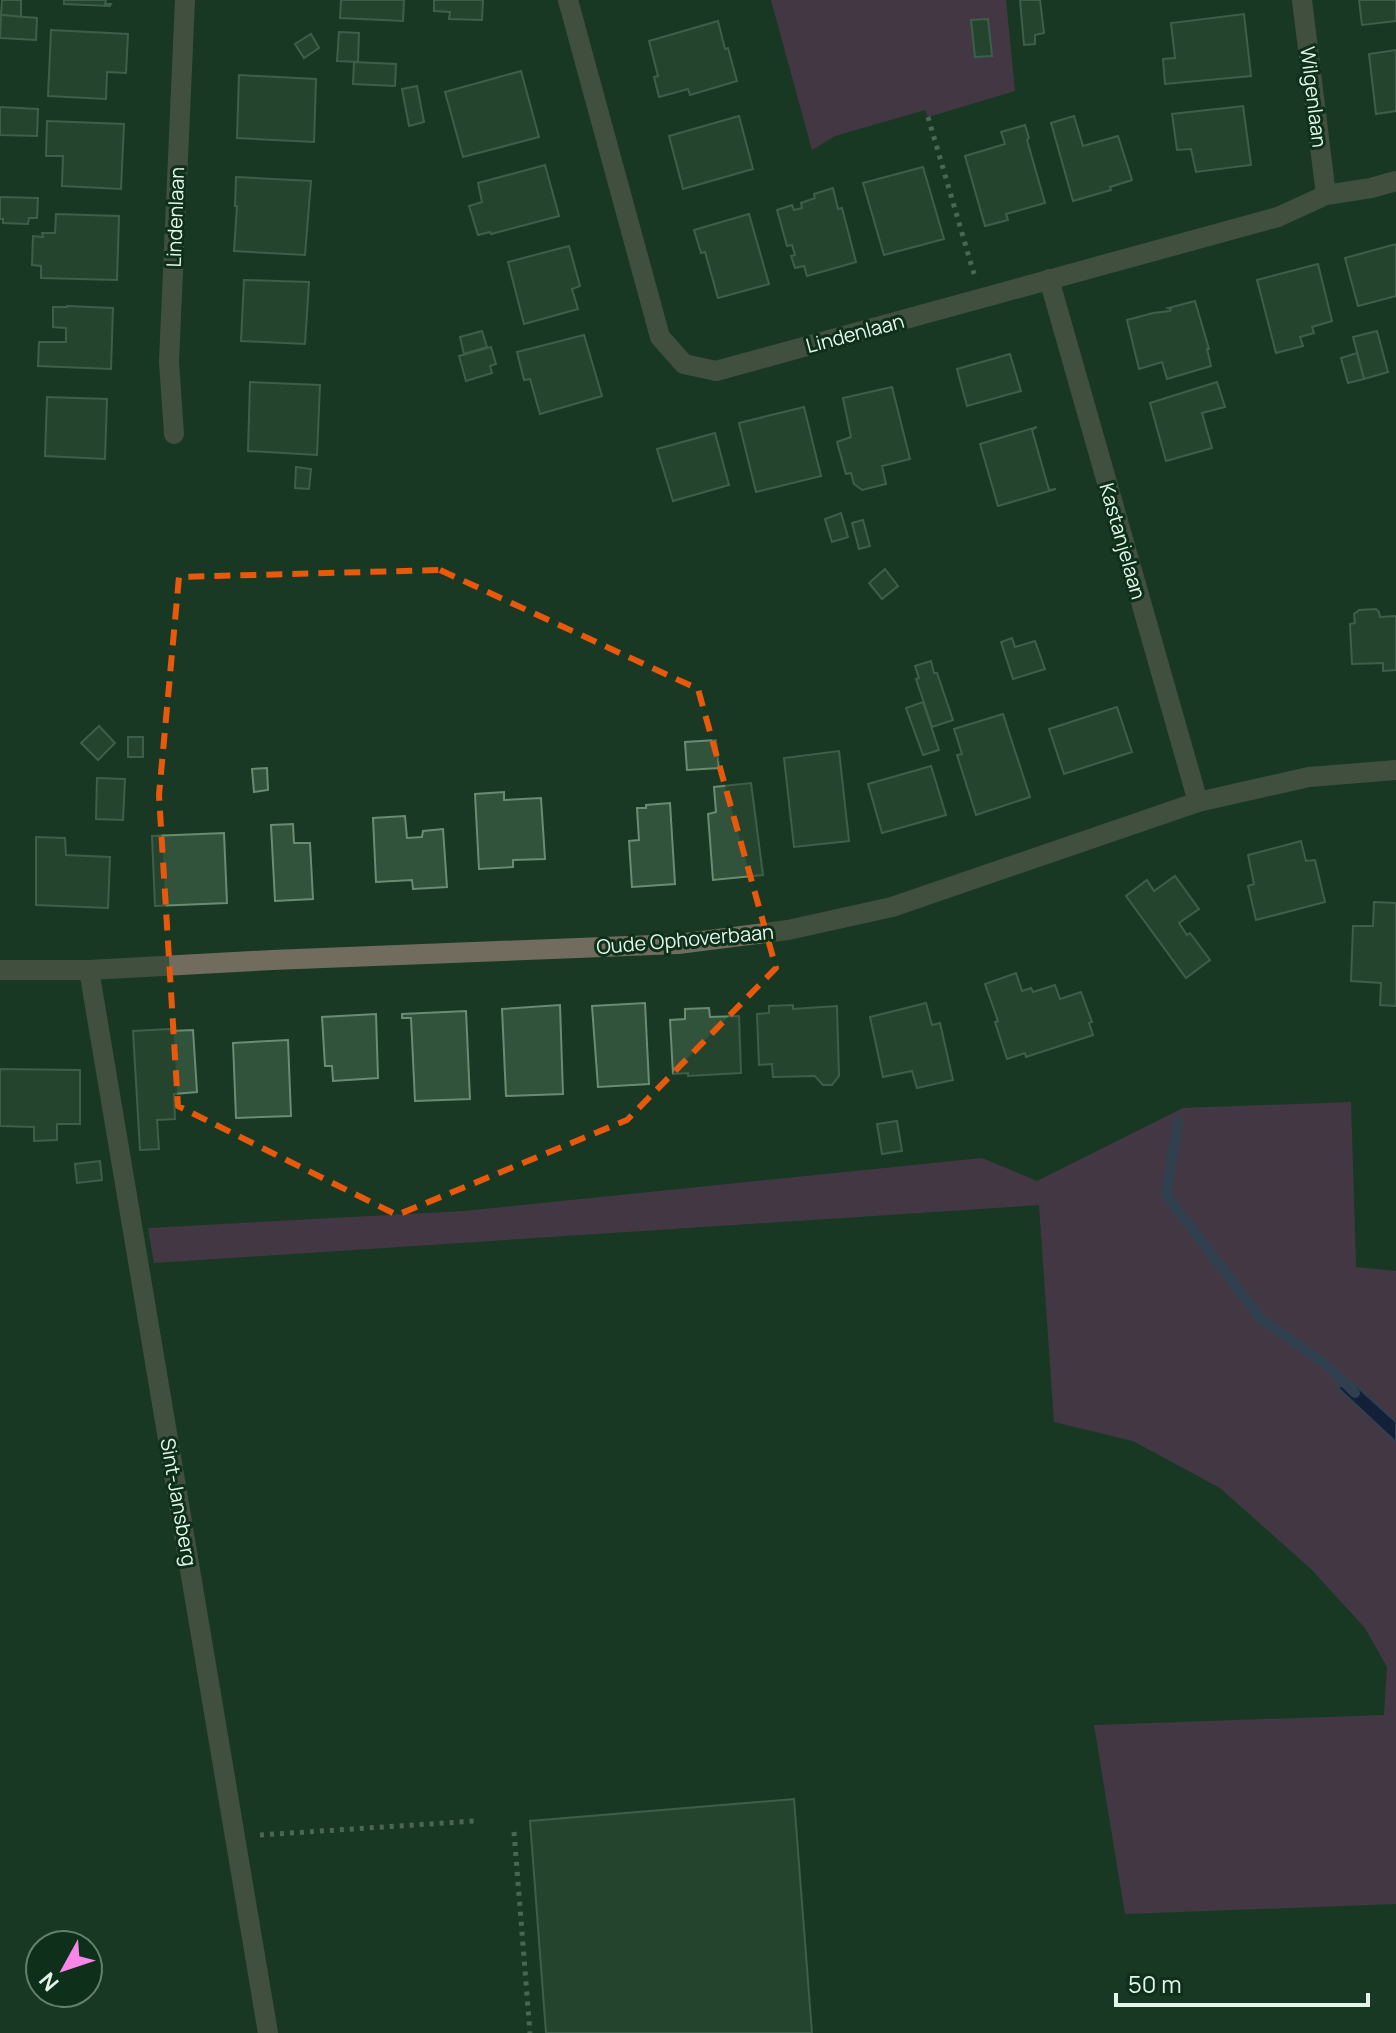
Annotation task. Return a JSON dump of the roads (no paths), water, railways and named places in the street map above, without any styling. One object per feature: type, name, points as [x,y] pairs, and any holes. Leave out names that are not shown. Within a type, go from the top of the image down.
[{"type":"street","name":"Lindenlaan","points":[[174,434],[169,362],[185,0]]},
{"type":"street","name":"Lindenlaan","points":[[568,0],[660,337],[684,364],[716,371],[1278,217],[1326,195],[1396,181]]},
{"type":"street","name":"Wilgenlaan","points":[[1302,0],[1326,195]]},
{"type":"street","name":"Kastanjelaan","points":[[1049,279],[1198,802]]},
{"type":"street","name":"Oude Ophoverbaan","points":[[0,970],[89,970],[678,944],[788,930],[892,907],[1198,802],[1309,777],[1396,770]]},
{"type":"street","name":"Sint-Jansberg","points":[[89,970],[268,2033]]},
{"type":"waterway","points":[[1178,1122],[1166,1195],[1261,1319],[1324,1363],[1355,1393]]}]
